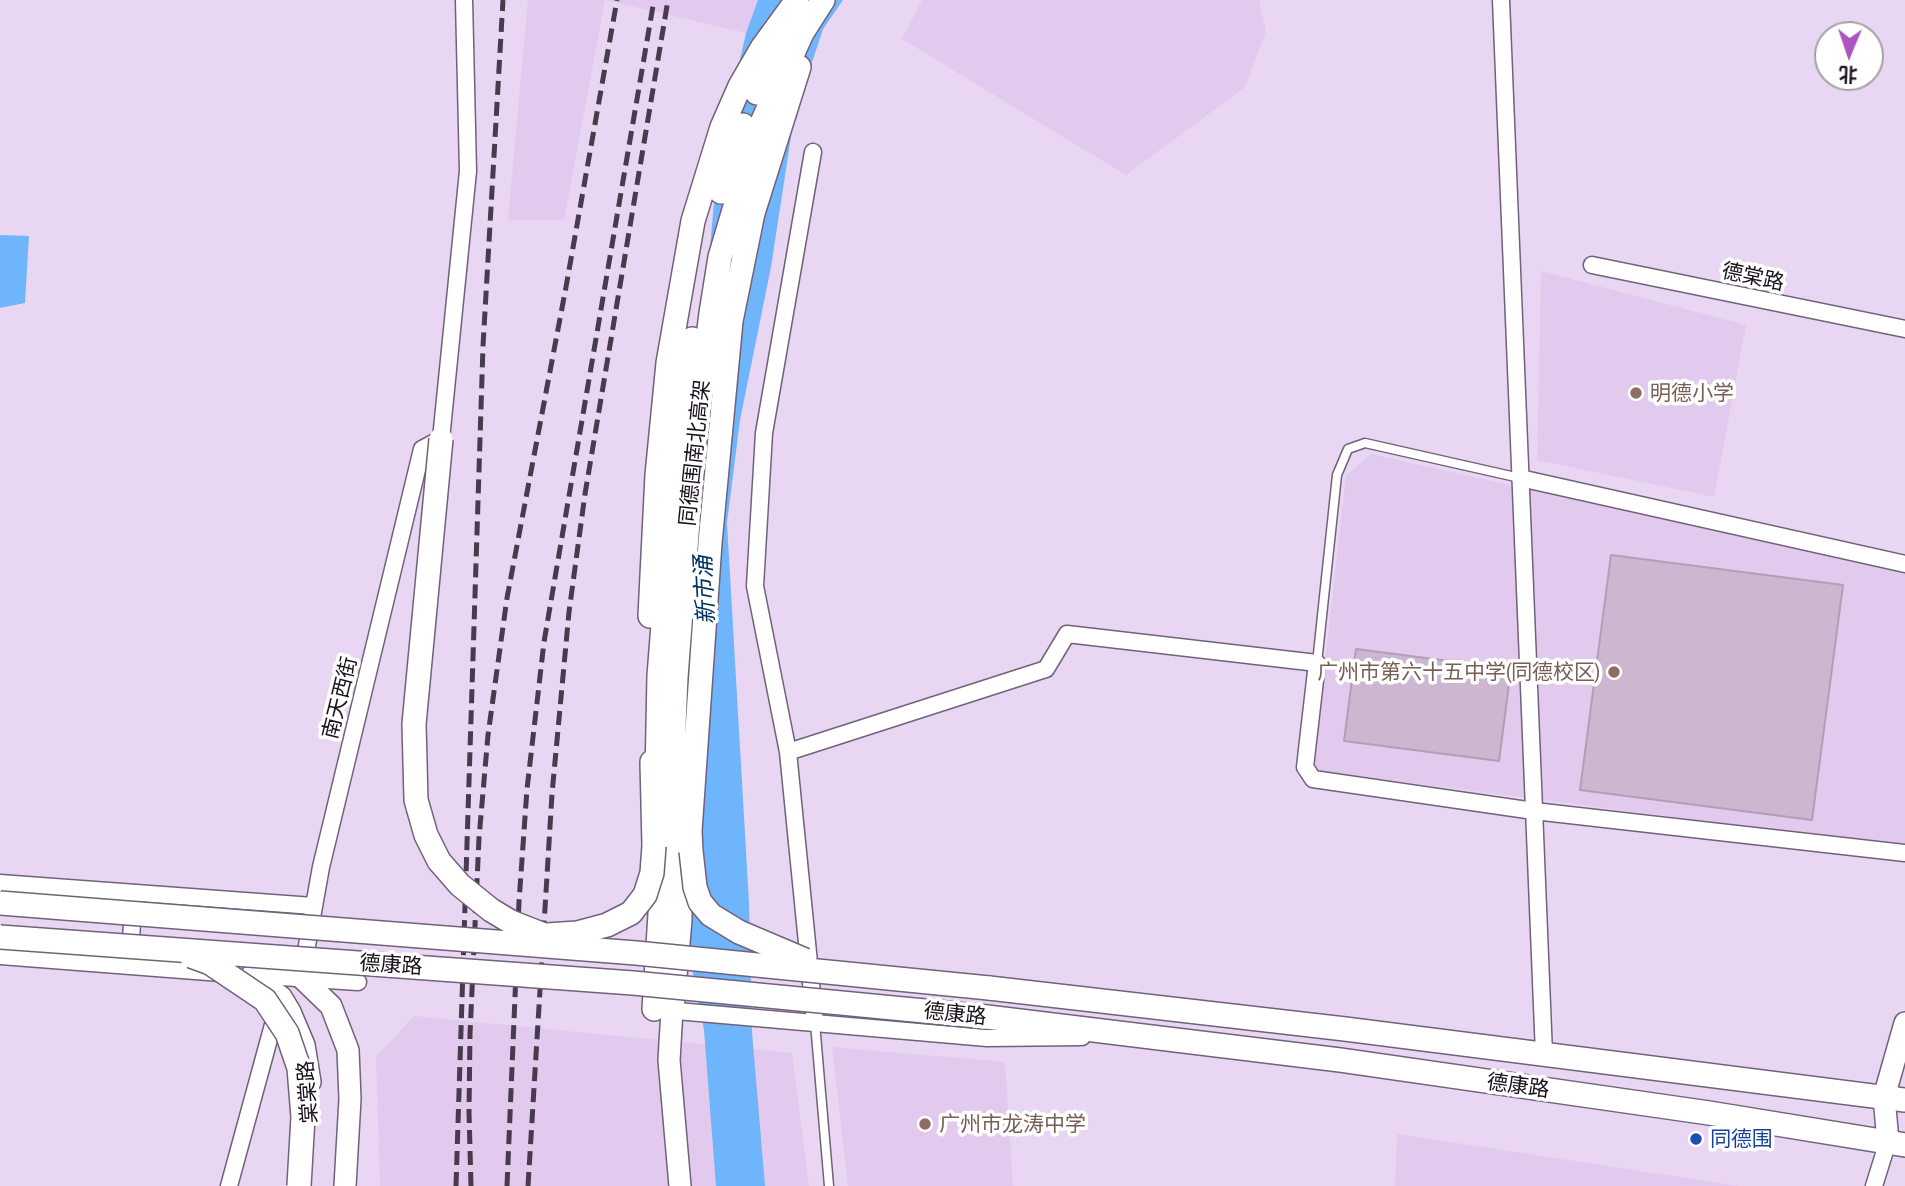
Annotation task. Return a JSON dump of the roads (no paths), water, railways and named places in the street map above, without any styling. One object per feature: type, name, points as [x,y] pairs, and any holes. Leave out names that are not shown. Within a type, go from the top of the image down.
[{"type":"main road","points":[[469,940],[577,933],[607,926],[631,913],[645,895],[652,873],[655,811],[648,654],[651,568],[668,363],[679,287],[693,221],[722,127],[750,68],[811,2]]},
{"type":"main road","points":[[811,2],[753,214],[731,321],[710,543],[690,831],[695,887],[700,902],[712,915],[730,928],[784,953],[838,972]]},
{"type":"main road","name":"同德围南北高架","points":[[671,1010],[660,914],[661,841],[657,777],[668,677],[685,386],[708,250],[721,193],[746,119],[773,57],[811,2]]},
{"type":"main road","points":[[441,439],[414,723],[416,800],[430,844],[439,861],[460,885],[491,911],[544,935]]},
{"type":"main road","name":"德康路","points":[[0,903],[636,953],[838,972],[1899,1095]]},
{"type":"main road","name":"德康路","points":[[0,937],[633,984],[987,1017],[1340,1060],[1897,1143]]},
{"type":"main road","points":[[154,948],[187,954],[211,963],[242,982],[265,1000],[287,1033],[299,1068],[303,1117],[299,1186]]},
{"type":"street","points":[[441,439],[468,172],[464,0]]},
{"type":"street","points":[[1501,0],[1544,1054]]},
{"type":"street","points":[[813,152],[764,433],[755,586],[788,752],[815,1023]]},
{"type":"street","name":"德棠路","points":[[1592,265],[1905,329]]},
{"type":"street","name":"南天西街","points":[[229,1186],[313,906],[422,449],[441,439]]},
{"type":"street","points":[[1520,478],[1905,564]]},
{"type":"street","points":[[788,752],[1046,669],[1067,634],[1317,663],[1305,767],[1312,779],[1534,811],[1905,853]]},
{"type":"street","points":[[0,883],[313,906]]},
{"type":"street","points":[[130,966],[133,892]]},
{"type":"street","points":[[0,956],[252,975]]},
{"type":"street","name":"棠棠路","points":[[252,975],[289,984],[331,1006],[348,1050],[350,1098],[345,1186]]},
{"type":"street","points":[[289,984],[358,982]]},
{"type":"street","name":"棠棠路","points":[[289,984],[295,1023],[308,1061],[312,1104],[310,1143],[299,1186]]},
{"type":"street","points":[[680,1186],[669,1060],[671,1010],[987,1038],[1133,1035]]},
{"type":"street","points":[[1874,1186],[1897,1143],[1905,1023]]},
{"type":"street","points":[[333,1186],[350,1098]]},
{"type":"lane","points":[[1317,663],[1337,475],[1348,449],[1365,443],[1520,478]]},
{"type":"lane","points":[[815,1023],[830,1186]]},
{"type":"water","name":"新市涌","points":[[758,0],[843,0],[823,29],[794,117],[771,267],[740,420],[727,523],[749,903],[752,1032],[765,1186],[716,1186],[704,1030],[684,928],[679,600],[718,157],[746,33]]},
{"type":"water","points":[[0,235],[29,236],[25,303],[0,308]]},
{"type":"railway","points":[[456,1186],[483,346],[503,0]]},
{"type":"railway","points":[[471,1186],[470,1034],[479,838],[488,735],[507,598],[617,0]]},
{"type":"railway","points":[[507,1186],[519,902],[527,789],[544,642],[654,0]]},
{"type":"railway","points":[[528,1186],[552,794],[569,612],[585,494],[668,0]]},
{"type":"place","name":"明德小学","points":[[1636,393]]},
{"type":"place","name":"广州市第六十五中学(同德校区)","points":[[1614,672]]},
{"type":"place","name":"广州市龙涛中学","points":[[925,1124]]},
{"type":"place","name":"同德围","points":[[1696,1139]]}]
